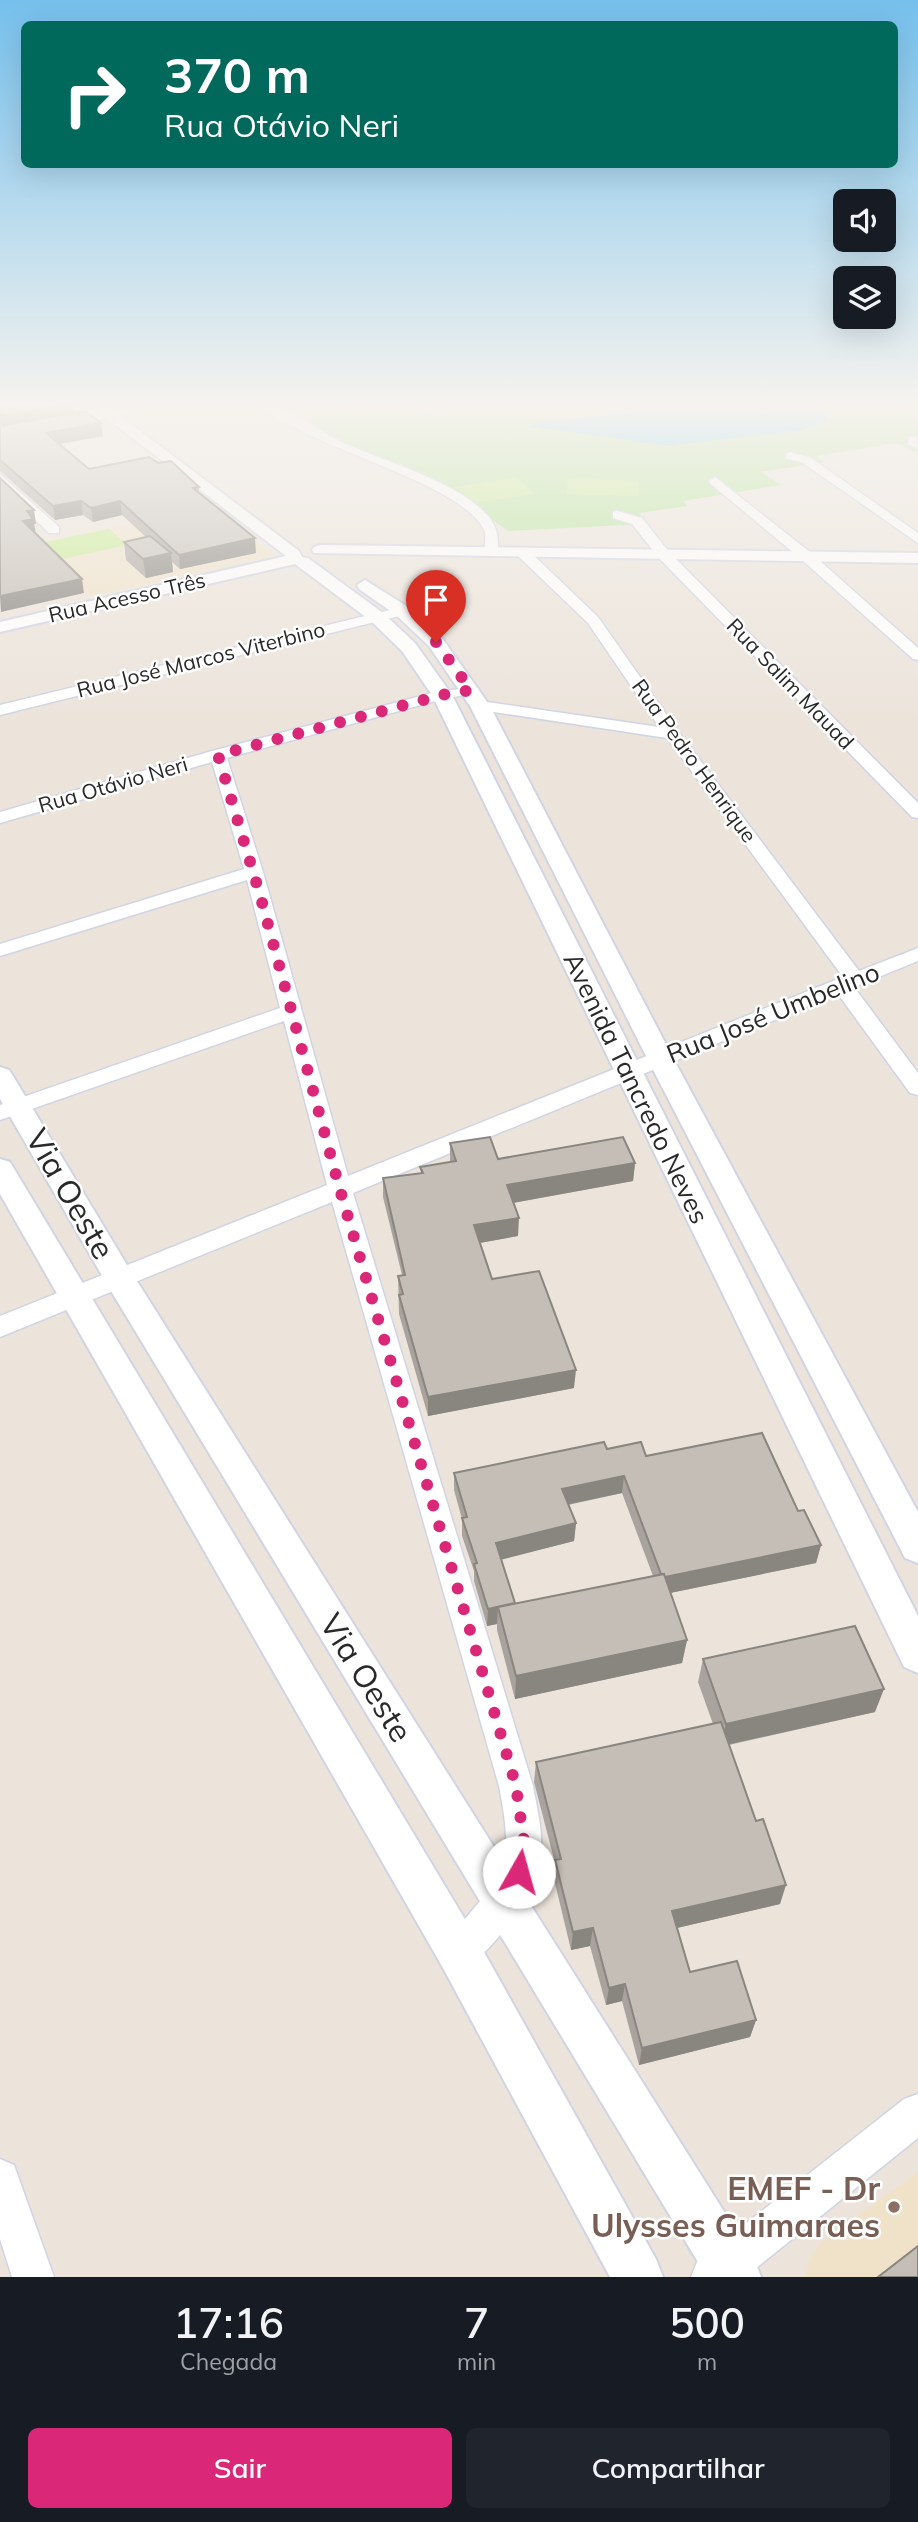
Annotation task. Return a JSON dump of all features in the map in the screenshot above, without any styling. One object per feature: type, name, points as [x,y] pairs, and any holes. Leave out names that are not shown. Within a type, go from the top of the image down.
[{"type":"street","points":[[32,509],[54,530]]},
{"type":"street","name":"Avenida Tancredo Neves","points":[[234,509],[297,558],[436,642],[475,698],[660,1058],[918,1547]]},
{"type":"street","points":[[471,509],[491,530],[491,551]]},
{"type":"street","points":[[749,509],[918,656]]},
{"type":"street","points":[[876,509],[918,539]]},
{"type":"street","points":[[246,519],[268,514]]},
{"type":"street","name":"Rua Salim Mauad","points":[[618,514],[637,521],[664,555],[918,813]]},
{"type":"street","name":"Rua Acesso Três","points":[[0,627],[297,558],[304,549],[325,556],[354,551],[491,551],[918,558]]},
{"type":"street","name":"Rua Pedro Henrique","points":[[522,552],[593,620],[915,1080]]},
{"type":"street","name":"Avenida Tancredo Neves","points":[[325,556],[390,614],[442,695],[918,1655]]},
{"type":"street","name":"Rua José Marcos Viterbino","points":[[0,710],[390,614]]},
{"type":"street","name":"Rua Otávio Neri","points":[[0,818],[218,755],[442,695],[475,698],[672,734]]},
{"type":"street","points":[[218,755],[254,872],[340,1190],[516,1786],[524,1842],[519,1872],[503,1901],[459,1952]]},
{"type":"street","points":[[0,950],[254,872]]},
{"type":"street","name":"Rua José Umbelino","points":[[0,1327],[918,954]]},
{"type":"street","points":[[9,1110],[292,1011]]},
{"type":"street","name":"Via Oeste","points":[[0,1076],[9,1110],[136,1272],[503,1901],[725,2273]]},
{"type":"street","name":"Via Oeste","points":[[0,1169],[459,1952],[638,2277]]},
{"type":"street","points":[[725,2273],[918,2113]]},
{"type":"street","points":[[0,2179],[33,2277]]},
{"type":"shaded area","points":[[203,509],[217,509],[276,557],[89,596],[38,543]]},
{"type":"shaded area","name":"EMEF - Dr Ulysses Guimaraes","points":[[918,2172],[918,2277],[805,2277],[809,2259],[821,2242]]},
{"type":"green space","points":[[479,509],[665,509],[639,513],[645,524],[508,531]]},
{"type":"green space","points":[[109,529],[127,545],[57,560],[41,543]]},
{"type":"building","points":[[0,509],[33,509],[27,511],[33,519],[23,521],[82,579],[0,596]]},
{"type":"building","points":[[129,509],[219,509],[255,538],[179,555]]},
{"type":"building","points":[[150,536],[171,553],[143,559],[124,542]]},
{"type":"building","points":[[490,1137],[498,1159],[623,1137],[635,1163],[507,1185],[519,1218],[474,1225],[492,1279],[539,1271],[576,1370],[428,1397],[399,1295],[403,1294],[398,1276],[405,1275],[383,1178],[423,1173],[420,1167],[456,1161],[450,1143]]},
{"type":"building","points":[[762,1433],[798,1511],[804,1510],[821,1545],[665,1577],[661,1574],[624,1476],[562,1489],[576,1523],[496,1543],[515,1603],[488,1609],[462,1518],[467,1517],[454,1473],[604,1442],[607,1449],[641,1442],[646,1456]]},
{"type":"building","points":[[664,1574],[687,1640],[516,1676],[498,1607]]},
{"type":"building","points":[[855,1626],[884,1689],[726,1724],[703,1659]]},
{"type":"building","points":[[721,1722],[756,1821],[763,1819],[786,1885],[672,1911],[690,1972],[737,1961],[756,2020],[642,2048],[625,1984],[609,1988],[593,1928],[573,1932],[555,1860],[561,1859],[536,1762]]},
{"type":"building","points":[[918,2246],[918,2277],[878,2277]]},
{"type":"place","name":"EMEF - Dr Ulysses Guimaraes","points":[[894,2207]]},
{"type":"route","points":[[436,642],[471,690],[442,695],[218,755],[260,895],[340,1190],[516,1786],[524,1842],[519,1872]]}]
